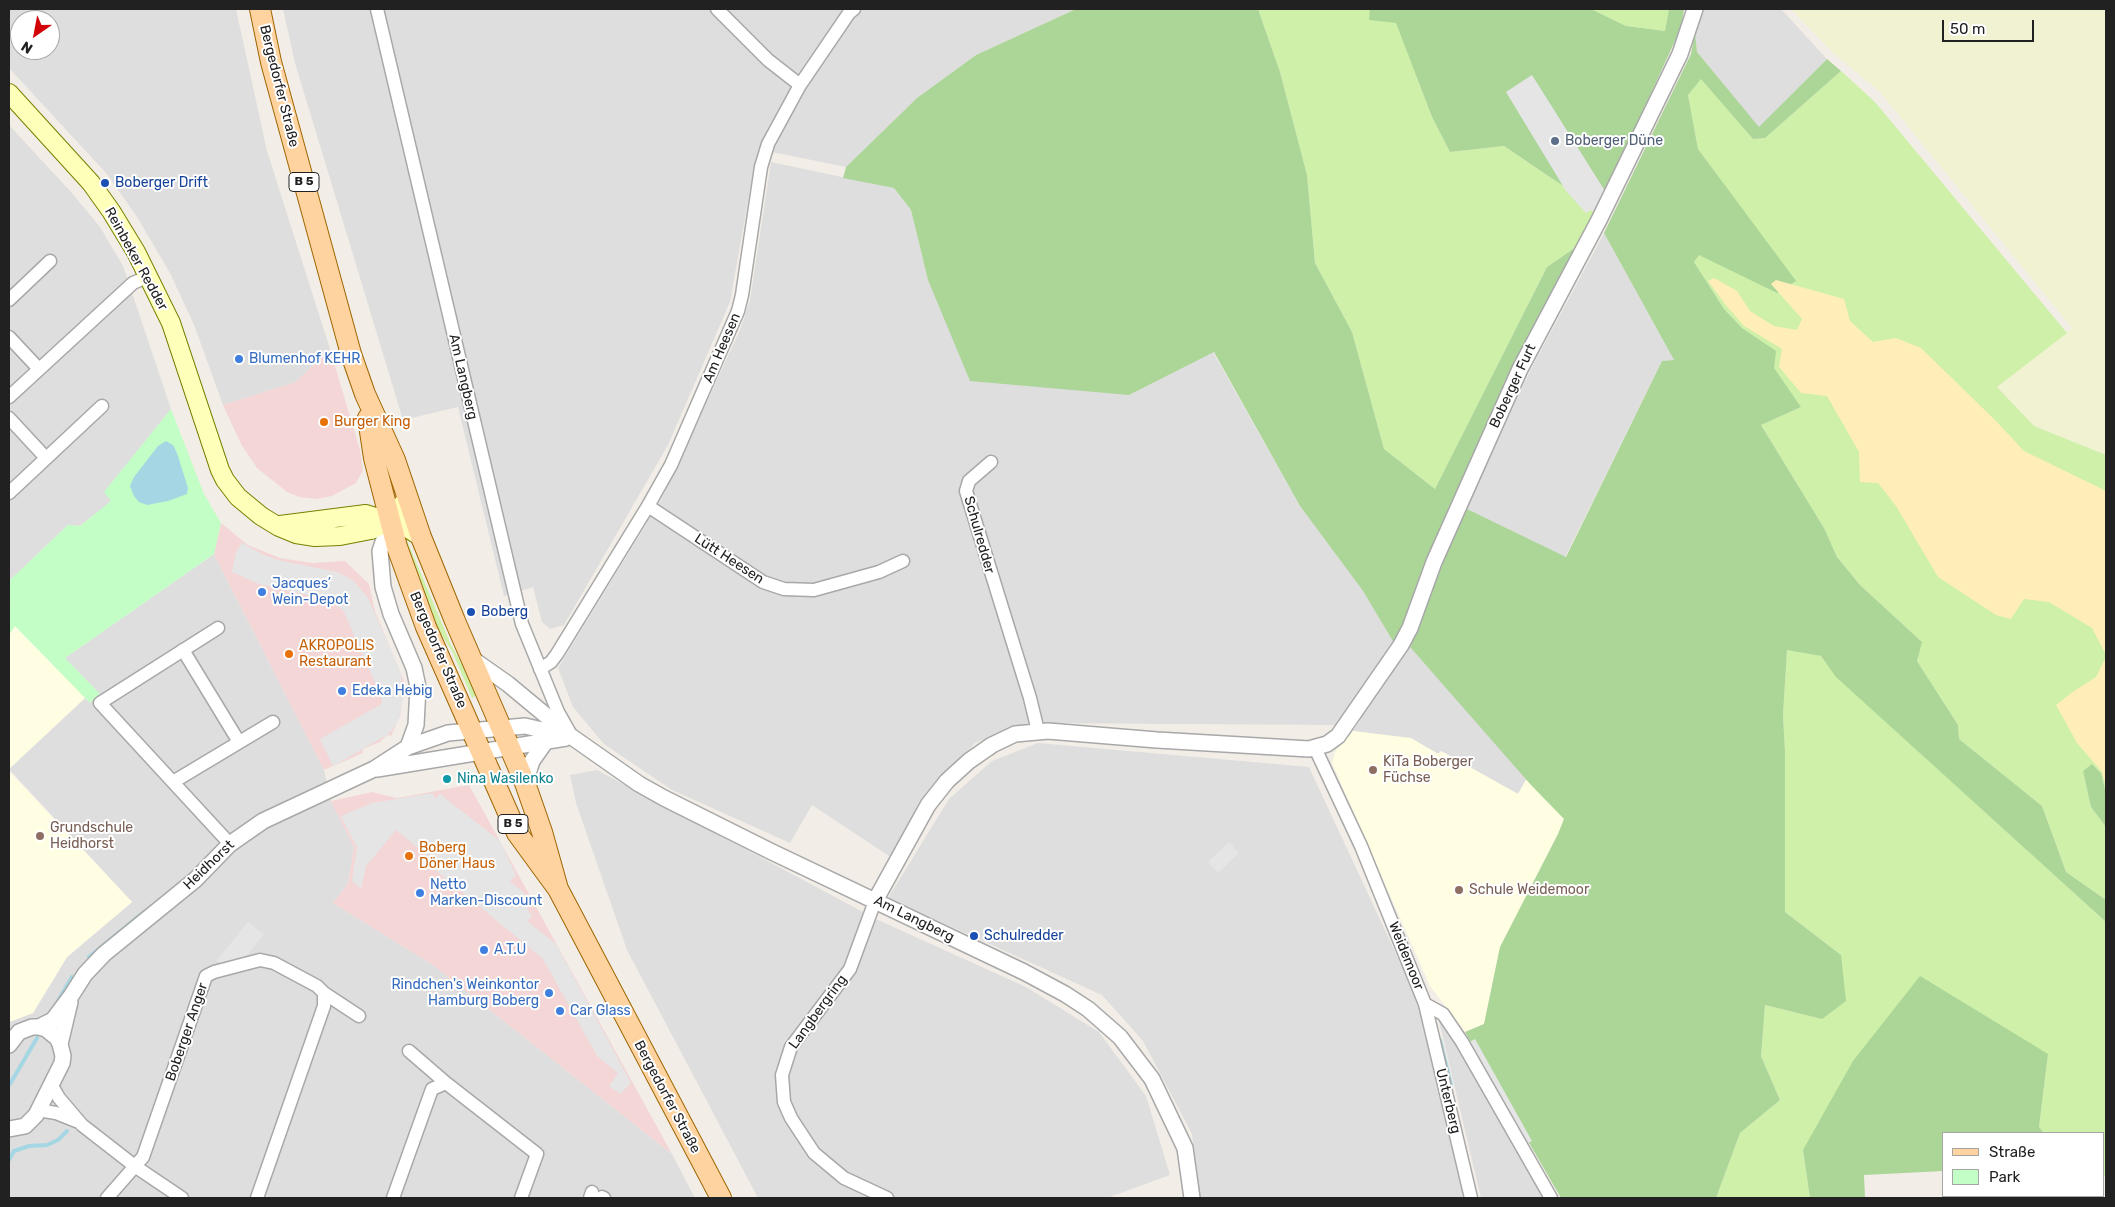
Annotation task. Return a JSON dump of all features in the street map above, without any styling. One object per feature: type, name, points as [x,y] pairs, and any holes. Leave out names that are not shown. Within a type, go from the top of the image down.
[{"type":"main road","name":"Bergedorfer Straße","points":[[260,9],[271,62],[336,305],[365,394],[395,460],[421,537],[525,783],[558,889]]},
{"type":"main road","name":"Reinbeker Redder","points":[[9,93],[103,198],[149,276],[170,323],[225,480],[238,497],[270,521],[280,525],[292,525],[366,514],[404,526],[421,537]]},
{"type":"main road","name":"Bergedorfer Straße","points":[[365,394],[374,458],[397,547],[426,627],[517,833],[558,889],[721,1198]]},
{"type":"main road","points":[[390,521],[407,498]]},
{"type":"street","name":"Am Langberg","points":[[377,9],[522,624],[558,712],[572,737]]},
{"type":"street","points":[[717,9],[768,60],[800,85]]},
{"type":"street","name":"Am Heesen","points":[[540,669],[551,662],[557,654],[648,506],[670,465],[738,311],[763,157],[768,144],[800,85],[854,9]]},
{"type":"street","name":"Boberger Furt","points":[[1315,748],[1327,744],[1338,736],[1401,645],[1410,628],[1434,562],[1520,369],[1616,185],[1680,54],[1695,9]]},
{"type":"street","points":[[9,300],[50,262]]},
{"type":"street","points":[[9,398],[133,283],[149,276]]},
{"type":"street","points":[[9,337],[40,369]]},
{"type":"street","points":[[9,494],[102,406]]},
{"type":"street","points":[[9,418],[46,458]]},
{"type":"street","name":"Schulredder","points":[[991,462],[969,481],[966,491],[1030,698],[1038,731]]},
{"type":"street","name":"Lütt Heesen","points":[[648,506],[763,582],[784,589],[814,590],[879,572],[904,561]]},
{"type":"street","points":[[390,521],[380,551],[383,587],[391,614],[414,668],[418,687],[416,725],[408,747]]},
{"type":"street","points":[[218,628],[100,703],[230,844]]},
{"type":"street","points":[[183,650],[239,742]]},
{"type":"street","points":[[471,658],[508,684],[572,737]]},
{"type":"street","points":[[173,782],[273,722]]},
{"type":"street","name":"Am Langberg","points":[[501,728],[525,726],[572,737],[639,784],[664,798],[1065,994],[1088,1009],[1120,1037],[1152,1078],[1185,1148],[1192,1198]]},
{"type":"street","name":"Heidhorst","points":[[10,1040],[25,1029],[50,1023],[85,974],[104,954],[195,880],[230,844],[263,821],[374,769],[408,747],[448,733],[501,728]]},
{"type":"street","points":[[875,901],[928,805],[947,781],[969,761],[992,745],[1016,734],[1038,731],[1315,748]]},
{"type":"street","points":[[481,751],[572,737]]},
{"type":"street","points":[[525,783],[532,761],[546,741]]},
{"type":"street","name":"Weidemoor","points":[[1315,748],[1361,846],[1425,1004],[1443,1014],[1462,1042],[1551,1198]]},
{"type":"street","name":"Heidhorst","points":[[374,769],[398,767],[481,751]]},
{"type":"street","name":"Langbergring","points":[[875,901],[850,969],[791,1047],[782,1074],[784,1102],[791,1118],[814,1153],[844,1178],[887,1198]]},
{"type":"street","name":"Boberger Anger","points":[[107,1198],[143,1157],[206,976],[214,972],[260,960],[274,963],[317,986],[324,993],[359,1016]]},
{"type":"street","points":[[257,1198],[324,1006],[324,993]]},
{"type":"street","name":"Heidhorst","points":[[9,1129],[25,1126],[32,1121],[62,1063],[63,1056],[60,1044],[71,996]]},
{"type":"street","name":"Unterberg","points":[[1425,1004],[1472,1198]]},
{"type":"street","points":[[39,1027],[52,1033],[60,1044]]},
{"type":"street","points":[[408,1051],[536,1154],[521,1198]]},
{"type":"street","points":[[393,1198],[432,1089],[446,1083]]},
{"type":"street","points":[[51,1084],[59,1098],[82,1125]]},
{"type":"street","points":[[38,1110],[64,1116],[82,1125],[136,1167],[182,1198]]},
{"type":"shaded area","points":[[9,9],[236,9],[267,151],[330,349],[296,382],[223,405],[194,325],[170,273],[137,217],[107,174],[9,68]]},
{"type":"shaded area","points":[[283,9],[846,9],[792,86],[767,131],[753,173],[730,302],[668,445],[564,625],[550,629],[542,622],[533,587],[504,596],[458,407],[403,420],[295,63]]},
{"type":"shaded area","points":[[863,9],[1076,9],[976,55],[917,98],[846,167],[772,152],[786,116],[810,83],[828,51],[856,14]]},
{"type":"shaded area","points":[[1704,9],[1781,9],[1827,59],[1759,128],[1697,52],[1695,32]]},
{"type":"shaded area","points":[[1791,9],[2103,9],[2106,12],[2106,455],[2034,426],[1997,387],[2072,328],[1880,92],[1832,52]]},
{"type":"shaded area","name":"Boberger Düne","points":[[1532,75],[1605,191],[1593,212],[1591,210],[1586,213],[1566,191],[1506,92]]},
{"type":"shaded area","points":[[9,125],[71,192],[100,227],[123,266],[171,409],[105,492],[112,501],[80,526],[68,525],[9,581]]},
{"type":"shaded area","points":[[771,162],[894,188],[911,210],[928,280],[1129,395],[1213,352],[1300,506],[1363,591],[1394,643],[1338,725],[1028,723],[975,743],[919,802],[892,858],[812,805],[790,843],[672,790],[604,744],[573,707],[558,668],[661,500],[740,330],[750,300]]},
{"type":"shaded area","points":[[1604,233],[1674,360],[1662,361],[1565,557],[1465,508],[1531,369]]},
{"type":"shaded area","points":[[330,349],[360,450],[363,470],[356,483],[332,496],[316,499],[299,497],[287,492],[257,468],[241,444],[223,405],[296,382]]},
{"type":"shaded area","points":[[221,523],[248,545],[280,558],[312,563],[345,561],[369,584],[375,611],[405,684],[400,716],[391,736],[387,735],[380,742],[363,749],[363,753],[324,770],[214,554]]},
{"type":"shaded area","points":[[242,543],[277,560],[337,572],[354,581],[368,598],[401,673],[403,698],[399,719],[393,729],[387,735],[333,766],[320,739],[380,705],[382,702],[379,692],[343,610],[328,600],[259,584],[232,572],[236,552]]},
{"type":"shaded area","points":[[214,554],[324,770],[331,801],[354,847],[348,884],[333,903],[433,965],[672,1154],[695,1198],[9,1198],[9,1022],[33,1013],[67,957],[132,902],[9,769],[85,698],[90,703],[65,658]]},
{"type":"shaded area","points":[[15,625],[85,698],[9,769],[9,635]]},
{"type":"shaded area","points":[[1410,647],[1527,778],[1518,794],[1441,751],[1439,754],[1411,739],[1353,731],[1360,721],[1362,714]]},
{"type":"shaded area","name":"Schule Weidemoor","points":[[1353,731],[1411,738],[1438,754],[1441,751],[1518,794],[1527,778],[1564,819],[1500,947],[1484,1024],[1465,1032],[1430,986],[1332,763],[1335,752]]},
{"type":"shaded area","points":[[1038,743],[1309,767],[1425,1016],[1466,1198],[1200,1198],[1192,1134],[1143,1041],[1102,995],[888,898],[949,799],[992,761]]},
{"type":"shaded area","points":[[597,770],[878,920],[1026,987],[1099,1032],[1146,1096],[1170,1175],[1107,1198],[758,1198],[627,950],[576,803],[570,775]]},
{"type":"shaded area","name":"Grundschule Heidhorst","points":[[9,771],[132,902],[67,957],[33,1013],[9,1022]]},
{"type":"shaded area","points":[[469,785],[672,1154],[433,965],[333,903],[348,884],[354,847],[331,801],[372,792],[397,798]]},
{"type":"shaded area","points":[[433,793],[435,799],[440,794],[500,841],[516,875],[510,881],[532,900],[527,909],[532,916],[527,921],[556,944],[631,1083],[620,1094],[609,1086],[618,1073],[597,1056],[543,959],[434,869],[438,864],[396,830],[366,866],[361,889],[352,881],[357,847],[341,816],[372,803]]},
{"type":"shaded area","points":[[1229,842],[1239,853],[1218,873],[1208,862]]},
{"type":"shaded area","points":[[248,922],[264,934],[244,959],[223,964],[216,961]]},
{"type":"shaded area","points":[[1439,1021],[1446,1027],[1549,1198],[1481,1198]]},
{"type":"shaded area","points":[[1475,1039],[1532,1141],[1525,1144],[1468,1043]]},
{"type":"green space","points":[[1076,9],[1258,9],[1280,72],[1307,175],[1315,263],[1352,332],[1384,449],[1435,489],[1547,267],[1576,247],[1514,366],[1394,643],[1363,591],[1300,506],[1214,352],[1129,395],[970,381],[928,280],[911,210],[894,188],[843,178],[846,167],[917,98],[976,55]]},
{"type":"green space","points":[[1258,9],[1370,9],[1370,20],[1396,22],[1432,117],[1450,152],[1504,146],[1575,194],[1605,193],[1576,247],[1547,267],[1435,489],[1384,449],[1352,332],[1315,263],[1307,175],[1280,72]]},
{"type":"green space","points":[[1370,9],[1591,9],[1626,26],[1665,31],[1669,9],[1684,9],[1681,28],[1605,193],[1575,194],[1504,146],[1450,152],[1432,117],[1396,23],[1369,20]]},
{"type":"green space","points":[[1591,9],[1669,9],[1665,31],[1626,26]]},
{"type":"green space","points":[[1695,32],[1697,52],[1759,127],[1827,59],[1841,71],[1765,138],[1753,139],[1701,79],[1688,95],[1698,149],[1796,281],[1777,293],[1699,255],[1694,262],[1724,309],[1742,328],[1776,351],[1774,368],[1801,407],[1761,425],[1824,528],[1837,557],[1860,585],[1922,642],[1917,661],[1958,725],[1959,739],[2042,806],[2066,872],[2106,900],[2106,922],[1836,677],[1821,656],[1787,650],[1783,715],[1785,752],[1785,912],[1841,955],[1846,1001],[1822,1019],[1765,1005],[1761,1056],[1780,1100],[1740,1133],[1716,1198],[1561,1198],[1465,1032],[1484,1024],[1500,947],[1564,819],[1531,785],[1410,647],[1438,567],[1465,508],[1566,557],[1662,361],[1674,360],[1604,233],[1691,54]]},
{"type":"green space","name":"Boberger Düne","points":[[1841,71],[1875,102],[2067,333],[1997,387],[2034,426],[2106,455],[2106,793],[2101,773],[2093,765],[2083,771],[2091,807],[2106,827],[2106,900],[2066,872],[2042,806],[1959,739],[1958,725],[1917,661],[1921,641],[1860,585],[1837,557],[1824,528],[1761,425],[1801,407],[1773,368],[1775,351],[1742,328],[1724,309],[1694,262],[1699,254],[1777,293],[1742,210],[1698,149],[1688,95],[1701,78],[1753,139],[1765,138]]},
{"type":"green space","points":[[171,409],[204,494],[221,523],[214,554],[65,658],[100,694],[90,703],[15,626],[9,635],[9,604],[11,602],[9,600],[9,581],[68,525],[80,526],[111,501],[104,492]]},
{"type":"green space","points":[[406,538],[451,645],[479,694],[472,698],[452,651],[436,627],[403,539]]},
{"type":"green space","points":[[1787,649],[1821,656],[1837,677],[2106,922],[2105,1175],[2105,1132],[2043,1132],[2039,1127],[2048,1054],[1803,1150],[1810,1198],[1716,1198],[1740,1133],[1780,1100],[1761,1056],[1765,1005],[1822,1019],[1841,955],[1785,912],[1785,752],[1783,715]]},
{"type":"green space","points":[[2092,764],[2101,773],[2106,793],[2106,827],[2091,807],[2083,771]]},
{"type":"green space","points":[[1920,976],[2048,1054],[2039,1127],[2043,1132],[1942,1132],[1942,1171],[1864,1175],[1865,1198],[1810,1198],[1803,1150],[1853,1061]]},
{"type":"sand","points":[[1714,278],[1737,291],[1750,311],[1774,326],[1797,330],[1802,319],[1771,284],[1776,280],[1844,299],[1850,321],[1873,342],[1896,338],[1921,348],[2024,451],[2106,491],[2106,655],[2092,628],[2049,602],[2024,599],[2011,619],[1996,615],[1938,577],[1896,506],[1878,483],[1860,482],[1859,452],[1827,396],[1801,393],[1779,367],[1782,349],[1744,326],[1708,281]]},
{"type":"sand","points":[[2106,657],[2106,788],[2102,772],[2077,743],[2056,705],[2096,677]]},
{"type":"water","points":[[166,441],[173,445],[177,453],[188,488],[187,494],[168,501],[147,505],[139,502],[130,486],[134,477],[158,446]]},
{"type":"waterway","points":[[89,957],[144,912]]},
{"type":"waterway","points":[[58,1001],[72,977]]},
{"type":"waterway","points":[[10,1084],[37,1038]]},
{"type":"waterway","points":[[1440,1040],[1451,1085]]},
{"type":"waterway","points":[[9,1160],[14,1151],[29,1146],[47,1145],[58,1140],[67,1131]]},
{"type":"place","name":"Boberger Düne","points":[[1555,141]]},
{"type":"place","name":"Boberger Drift","points":[[105,183]]},
{"type":"place","name":"Blumenhof KEHR","points":[[239,359]]},
{"type":"place","name":"Burger King","points":[[324,422]]},
{"type":"place","name":"Jacques’ Wein-Depot","points":[[262,592]]},
{"type":"place","name":"Boberg","points":[[471,612]]},
{"type":"place","name":"AKROPOLIS Restaurant","points":[[289,654]]},
{"type":"place","name":"Edeka Hebig","points":[[342,691]]},
{"type":"place","name":"KiTa Boberger Füchse","points":[[1373,770]]},
{"type":"place","name":"Nina Wasilenko","points":[[447,779]]},
{"type":"place","name":"Grundschule Heidhorst","points":[[40,836]]},
{"type":"place","name":"Boberg Döner Haus","points":[[409,856]]},
{"type":"place","name":"Schule Weidemoor","points":[[1459,890]]},
{"type":"place","name":"Netto Marken-Discount","points":[[420,893]]},
{"type":"place","name":"Schulredder","points":[[974,936]]},
{"type":"place","name":"A.T.U","points":[[484,950]]},
{"type":"place","name":"Rindchen's Weinkontor Hamburg Boberg","points":[[549,993]]},
{"type":"place","name":"Car Glass","points":[[560,1011]]}]
